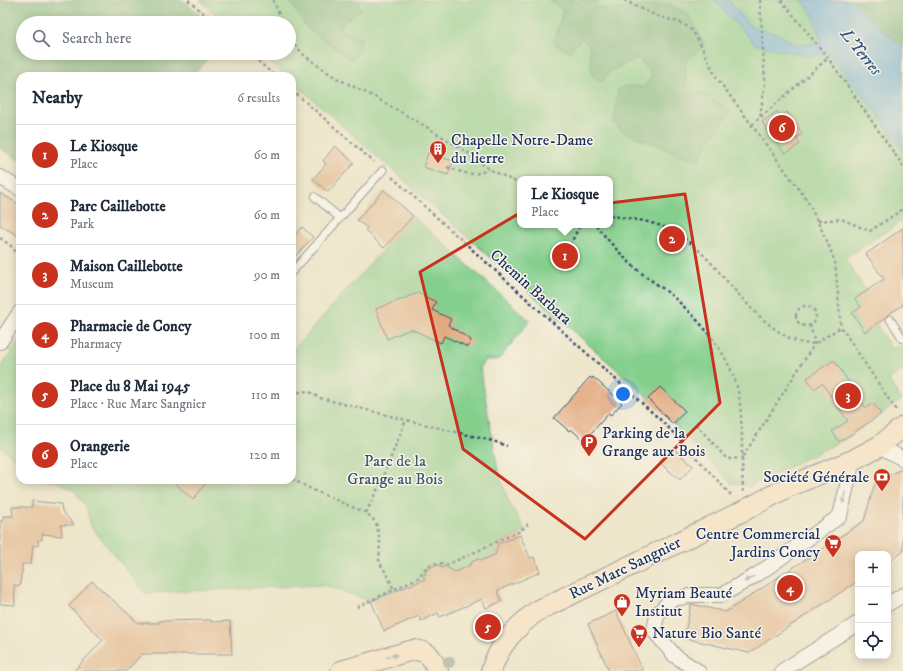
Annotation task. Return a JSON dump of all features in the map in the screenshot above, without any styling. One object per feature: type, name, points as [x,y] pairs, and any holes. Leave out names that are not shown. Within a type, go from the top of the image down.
[{"type":"street","points":[[0,177],[16,187]]},
{"type":"street","points":[[0,342],[16,318]]},
{"type":"street","name":"Rue Marc Sangnier","points":[[492,668],[505,643],[518,626],[537,611],[745,510],[788,487],[853,460],[879,446],[901,420]]},
{"type":"street","points":[[879,446],[903,459]]},
{"type":"street","points":[[698,671],[675,656],[654,631],[657,615],[670,600],[694,595],[722,595],[758,574],[840,516],[853,460]]},
{"type":"street","points":[[891,602],[903,595]]},
{"type":"street","points":[[782,671],[855,625]]},
{"type":"street","points":[[341,671],[413,650],[422,651],[430,656],[438,671]]},
{"type":"lane","points":[[296,268],[383,170]]},
{"type":"lane","points":[[314,197],[340,218]]},
{"type":"lane","points":[[890,318],[903,339]]},
{"type":"path","points":[[188,0],[206,16]]},
{"type":"path","points":[[273,0],[280,16]]},
{"type":"path","points":[[624,0],[660,17],[682,23],[690,29],[698,40],[717,78],[807,200],[818,221],[835,262],[841,327],[901,420]]},
{"type":"path","points":[[760,0],[763,29],[765,83],[760,117]]},
{"type":"path","points":[[781,0],[828,58],[903,166]]},
{"type":"path","points":[[296,46],[305,56],[338,79],[373,96],[432,130],[468,153],[489,169],[517,183]]},
{"type":"path","points":[[752,125],[828,58]]},
{"type":"path","points":[[257,60],[270,72]]},
{"type":"path","name":"Chemin Barbara","points":[[296,94],[665,424],[745,510]]},
{"type":"path","points":[[447,167],[462,173],[478,175],[489,169]]},
{"type":"path","points":[[818,221],[841,220],[870,231],[903,210]]},
{"type":"path","points":[[613,216],[649,221],[665,227],[681,236],[697,248],[729,285],[779,333],[792,340],[815,343]]},
{"type":"path","points":[[570,245],[578,228]]},
{"type":"path","points":[[599,228],[624,258],[643,275],[670,294],[696,319],[721,351],[737,390],[742,428],[745,510]]},
{"type":"path","points":[[0,238],[16,253]]},
{"type":"path","points":[[800,307],[810,307],[814,311],[815,320],[810,325],[803,326],[797,322],[795,315],[800,307]]},
{"type":"path","points":[[810,325],[815,343]]},
{"type":"path","points":[[742,458],[815,343],[841,327]]},
{"type":"path","points":[[296,392],[308,391],[320,398],[493,440],[507,446]]},
{"type":"path","points":[[366,513],[379,486],[406,420]]},
{"type":"path","points":[[694,422],[727,459],[742,458]]},
{"type":"path","points":[[296,481],[366,513],[376,522],[380,542],[379,562],[387,574],[394,590]]},
{"type":"path","points":[[357,608],[420,578],[421,573],[430,565],[439,563],[447,565],[520,531],[528,524]]},
{"type":"highlighted area","points":[[685,194],[720,403],[585,539],[463,449],[420,272],[518,214]]},
{"type":"green space","points":[[0,0],[183,0],[201,16],[16,16],[16,60],[207,60],[196,72],[16,72],[16,158],[0,148]]},
{"type":"green space","points":[[200,0],[805,0],[903,140],[903,220],[845,259],[866,291],[855,299],[861,307],[852,314],[865,332],[876,324],[891,349],[898,346],[903,348],[903,369],[889,380],[901,400],[839,442],[750,486],[731,483],[641,391],[296,85],[296,72],[281,72],[268,60],[296,60],[296,16],[218,16]]},
{"type":"green space","points":[[289,0],[326,0],[330,3],[333,0],[359,0],[360,10],[342,24],[342,32],[360,36],[361,49],[352,60],[307,28]]},
{"type":"green space","points":[[549,0],[597,0],[594,7],[619,9],[669,4],[688,14],[704,44],[685,63],[687,92],[703,93],[731,111],[709,140],[701,157],[695,160],[624,132],[614,123],[618,89],[627,86],[644,87],[652,76],[639,58],[612,70],[601,82],[592,76],[589,44],[581,39],[570,52],[554,43],[563,10]]},
{"type":"green space","points":[[842,0],[903,0],[903,73]]},
{"type":"green space","name":"Parc de la Grange au Bois","points":[[413,216],[530,321],[498,360],[485,360],[480,367],[498,471],[509,502],[526,532],[499,543],[500,546],[496,549],[495,555],[482,560],[478,559],[472,562],[469,566],[455,572],[450,569],[447,570],[445,566],[441,568],[439,565],[433,566],[425,571],[426,574],[423,575],[425,579],[371,601],[323,585],[145,593],[91,526],[86,507],[74,490],[62,484],[296,484],[296,347]]},
{"type":"green space","points":[[16,345],[16,460],[0,446],[0,368]]},
{"type":"water","name":"L'Yerres","points":[[714,0],[728,0],[750,26],[779,35],[798,45],[822,42],[812,13],[802,0],[852,0],[876,25],[903,48],[903,150],[876,112],[828,53],[808,56],[755,44]]},
{"type":"building","points":[[777,111],[781,117],[787,112],[803,134],[796,139],[800,144],[785,154],[762,122]]},
{"type":"building","points":[[335,146],[354,163],[328,192],[313,179],[326,164],[323,161]]},
{"type":"building","name":"Chapelle Notre-Dame du lierre","points":[[428,153],[453,161],[448,175],[423,167]]},
{"type":"building","points":[[384,190],[413,216],[384,248],[365,230],[367,228],[357,220]]},
{"type":"building","points":[[0,193],[16,203],[16,235],[0,225]]},
{"type":"building","points":[[302,227],[313,237],[296,256],[296,234]]},
{"type":"building","points":[[903,228],[903,305],[865,332],[852,313],[861,307],[855,299],[884,279],[866,254]]},
{"type":"building","points":[[564,248],[578,252],[568,263],[555,259]]},
{"type":"building","points":[[418,293],[436,302],[432,310],[451,319],[448,325],[471,340],[468,347],[444,336],[441,343],[411,329],[387,339],[376,309]]},
{"type":"building","points":[[834,360],[866,408],[873,403],[881,414],[839,442],[832,431],[848,421],[822,383],[814,389],[807,378]]},
{"type":"building","points":[[590,377],[592,379],[593,377],[622,403],[611,415],[609,413],[584,441],[571,429],[569,431],[554,418]]},
{"type":"building","points":[[660,387],[685,411],[673,424],[648,399]]},
{"type":"building","points":[[673,448],[693,466],[680,480],[660,463]]},
{"type":"building","name":"Centre Commercial Jardins Concy","points":[[903,468],[903,552],[891,560],[891,551],[855,551],[855,583],[749,653],[684,638],[691,604],[726,612],[864,521],[875,483]]},
{"type":"building","points":[[176,484],[205,484],[193,500]]},
{"type":"building","points":[[32,501],[61,504],[62,511],[74,525],[61,525],[62,536],[42,534],[42,540],[38,540],[38,546],[33,545],[31,564],[22,564],[20,586],[14,585],[15,605],[0,604],[0,521],[3,521],[3,516],[13,516],[12,507],[32,507]]},
{"type":"building","points":[[520,535],[530,558],[534,557],[540,572],[497,591],[502,601],[486,608],[482,599],[440,617],[438,613],[421,621],[419,616],[384,631],[371,601],[425,579],[423,575],[426,574],[425,571],[433,566],[440,565],[441,568],[445,566],[455,572],[469,566],[472,562],[478,559],[482,560],[495,555],[498,544]]},
{"type":"building","points":[[92,581],[138,623],[159,623],[159,621],[230,621],[232,654],[142,654],[126,671],[74,671],[103,640],[69,606]]},
{"type":"building","points":[[616,611],[643,671],[609,671],[588,624]]},
{"type":"place","name":"Orangerie","points":[[782,128]]},
{"type":"place","name":"Chapelle Notre-Dame du lierre","points":[[438,164]]},
{"type":"place","name":"Parc Caillebotte","points":[[672,239]]},
{"type":"place","name":"Le Kiosque","points":[[565,256]]},
{"type":"place","name":"Maison Caillebotte","points":[[848,396]]},
{"type":"place","name":"Parking de la Grange aux Bois","points":[[589,457]]},
{"type":"place","name":"Société Générale","points":[[882,492]]},
{"type":"place","name":"Centre Commercial Jardins Concy","points":[[833,558]]},
{"type":"place","name":"Pharmacie de Concy","points":[[790,588]]},
{"type":"place","name":"Myriam Beauté Institut","points":[[622,617]]},
{"type":"place","name":"Place du 8 Mai 1945","points":[[488,627]]},
{"type":"place","name":"Nature Bio Santé","points":[[639,648]]}]
